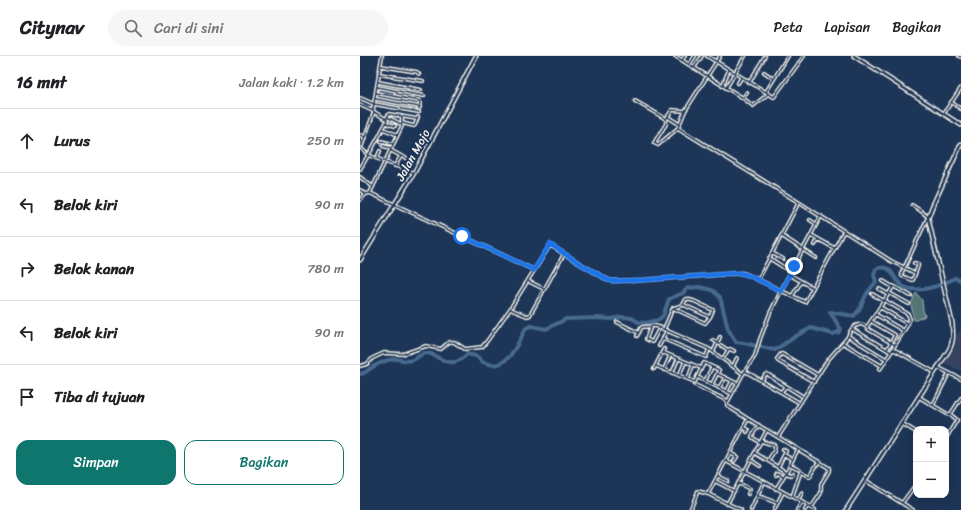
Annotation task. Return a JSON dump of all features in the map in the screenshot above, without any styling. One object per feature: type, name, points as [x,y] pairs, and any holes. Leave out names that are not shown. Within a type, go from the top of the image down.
[{"type":"main road","name":"Jalan Mojo","points":[[360,260],[414,173],[476,56]]},
{"type":"main road","points":[[854,56],[961,125]]},
{"type":"main road","points":[[846,510],[950,348],[953,336],[952,322],[928,218],[961,144]]},
{"type":"street","points":[[382,56],[374,112],[361,148],[368,155],[414,173]]},
{"type":"street","points":[[675,56],[743,98],[753,106],[768,94]]},
{"type":"street","points":[[682,60],[684,56]]},
{"type":"street","points":[[689,65],[695,56]]},
{"type":"street","points":[[694,68],[702,56]]},
{"type":"street","points":[[707,56],[749,83],[775,97],[804,56]]},
{"type":"street","points":[[685,111],[672,109],[666,120],[667,124],[653,142],[656,145],[658,145],[678,128],[685,111],[720,56]]},
{"type":"street","points":[[726,88],[745,56]]},
{"type":"street","points":[[749,83],[765,56]]},
{"type":"street","points":[[766,93],[788,56]]},
{"type":"street","points":[[381,66],[417,72],[419,74]]},
{"type":"street","points":[[722,86],[729,70]]},
{"type":"street","points":[[764,72],[774,79]]},
{"type":"street","points":[[379,74],[423,81]]},
{"type":"street","points":[[738,82],[741,78]]},
{"type":"street","points":[[378,82],[421,90]]},
{"type":"street","points":[[377,87],[424,96]]},
{"type":"street","points":[[944,113],[961,88]]},
{"type":"street","points":[[743,98],[747,92]]},
{"type":"street","points":[[376,93],[420,101],[418,117],[414,126],[402,123],[402,116]]},
{"type":"street","points":[[393,103],[394,96]]},
{"type":"street","points":[[360,98],[374,104],[419,110]]},
{"type":"street","points":[[376,99],[419,110]]},
{"type":"street","points":[[635,100],[666,120]]},
{"type":"street","points":[[951,102],[961,110]]},
{"type":"street","points":[[360,106],[402,125],[370,193]]},
{"type":"street","points":[[360,169],[386,123],[389,114],[418,117]]},
{"type":"street","points":[[668,117],[679,124]]},
{"type":"street","points":[[386,123],[395,126]]},
{"type":"street","points":[[678,128],[892,261],[916,273]]},
{"type":"street","points":[[382,129],[398,135]]},
{"type":"street","points":[[360,135],[365,137]]},
{"type":"street","points":[[381,141],[393,144]]},
{"type":"street","points":[[383,146],[410,160],[405,170]]},
{"type":"street","points":[[378,158],[380,151]]},
{"type":"street","points":[[395,166],[401,156]]},
{"type":"street","points":[[360,177],[373,187]]},
{"type":"street","points":[[360,190],[366,194]]},
{"type":"street","points":[[360,200],[366,194],[370,193],[534,270]]},
{"type":"street","points":[[758,280],[799,203]]},
{"type":"street","points":[[912,204],[928,218],[902,272],[902,275],[911,280],[913,280],[918,265],[914,263]]},
{"type":"street","points":[[811,508],[820,495],[821,484],[830,470],[828,467],[748,419],[727,404],[753,359],[767,320],[789,275],[821,216]]},
{"type":"street","points":[[810,220],[816,224]]},
{"type":"street","points":[[360,366],[367,364],[373,358],[384,353],[404,354],[426,346],[440,349],[449,342],[454,342],[465,348],[482,347],[510,309],[550,244],[564,254],[612,281],[739,273],[748,275],[805,302],[844,231]]},
{"type":"street","points":[[811,235],[834,248]]},
{"type":"street","points":[[782,236],[816,258]]},
{"type":"street","points":[[815,244],[818,240]]},
{"type":"street","points":[[772,253],[783,259]]},
{"type":"street","points":[[510,309],[528,316],[530,315],[564,254]]},
{"type":"street","points":[[769,258],[791,272]]},
{"type":"street","points":[[789,275],[813,288]]},
{"type":"street","points":[[528,281],[544,289]]},
{"type":"street","points":[[883,281],[911,296]]},
{"type":"street","points":[[792,296],[801,282]]},
{"type":"street","points":[[867,327],[893,287]]},
{"type":"street","points":[[879,289],[908,304]]},
{"type":"street","points":[[872,294],[908,314],[910,319],[880,369]]},
{"type":"street","points":[[673,308],[705,323],[710,317],[712,308],[687,299],[684,305]]},
{"type":"street","points":[[664,329],[674,307],[684,305],[710,317]]},
{"type":"street","points":[[880,307],[908,324]]},
{"type":"street","points":[[875,314],[904,331]]},
{"type":"street","points":[[871,321],[895,336],[887,350]]},
{"type":"street","points":[[617,322],[639,333]]},
{"type":"street","points":[[778,437],[818,375],[852,329],[861,324],[895,345]]},
{"type":"street","points":[[637,336],[642,327],[654,325],[660,327],[710,349],[743,374]]},
{"type":"street","points":[[651,326],[646,340],[652,342],[660,327]]},
{"type":"street","points":[[852,329],[891,352]]},
{"type":"street","points":[[659,346],[667,330]]},
{"type":"street","points":[[848,336],[886,359]]},
{"type":"street","points":[[713,352],[720,337]]},
{"type":"street","points":[[663,338],[706,357],[710,349]]},
{"type":"street","points":[[714,340],[728,350],[730,349],[734,351]]},
{"type":"street","points":[[843,343],[882,366]]},
{"type":"street","points":[[654,369],[664,349]]},
{"type":"street","points":[[893,349],[934,372]]},
{"type":"street","points":[[723,359],[728,350]]},
{"type":"street","points":[[662,352],[702,368]]},
{"type":"street","points":[[814,382],[777,359],[782,354],[818,375]]},
{"type":"street","points":[[664,370],[670,356]]},
{"type":"street","points":[[733,366],[737,358]]},
{"type":"street","points":[[672,373],[678,359]]},
{"type":"street","points":[[679,376],[685,362]]},
{"type":"street","points":[[656,366],[695,382],[704,363],[719,370],[712,384]]},
{"type":"street","points":[[688,379],[693,365]]},
{"type":"street","points":[[705,381],[712,367]]},
{"type":"street","points":[[937,367],[961,379]]},
{"type":"street","points":[[745,371],[798,402]]},
{"type":"street","points":[[933,405],[949,373]]},
{"type":"street","points":[[717,374],[738,384]]},
{"type":"street","points":[[762,380],[766,374],[802,396]]},
{"type":"street","points":[[697,377],[732,394]]},
{"type":"street","points":[[719,388],[725,378]]},
{"type":"street","points":[[727,391],[732,381]]},
{"type":"street","points":[[695,385],[728,401]]},
{"type":"street","points":[[782,392],[786,386]]},
{"type":"street","points":[[918,396],[958,420],[949,434]]},
{"type":"street","points":[[950,414],[961,398]]},
{"type":"street","points":[[708,494],[748,419]]},
{"type":"street","points":[[901,423],[913,430]]},
{"type":"street","points":[[759,425],[752,437],[761,442],[774,445],[775,447],[768,461]]},
{"type":"street","points":[[744,428],[748,430],[747,432]]},
{"type":"street","points":[[727,504],[767,430]]},
{"type":"street","points":[[778,467],[786,451],[782,449]]},
{"type":"street","points":[[776,488],[798,449]]},
{"type":"street","points":[[755,452],[778,467],[785,474]]},
{"type":"street","points":[[730,453],[736,457],[734,461]]},
{"type":"street","points":[[784,455],[792,459]]},
{"type":"street","points":[[751,460],[760,466]]},
{"type":"street","points":[[726,461],[814,510]]},
{"type":"street","points":[[790,464],[799,469],[801,472],[810,476],[819,461]]},
{"type":"street","points":[[776,474],[790,475],[793,472]]},
{"type":"street","points":[[792,497],[801,472]]},
{"type":"street","points":[[718,476],[728,481]]},
{"type":"street","points":[[864,480],[913,510]]},
{"type":"street","points":[[715,481],[734,491]]},
{"type":"street","points":[[750,510],[764,482]]},
{"type":"street","points":[[738,483],[750,489],[748,494]]},
{"type":"street","points":[[902,503],[913,488]]},
{"type":"street","points":[[690,510],[699,491],[741,510]]},
{"type":"street","points":[[774,510],[783,492]]},
{"type":"street","points":[[798,500],[802,493]]},
{"type":"street","points":[[757,496],[777,503]]},
{"type":"street","points":[[796,510],[802,502]]},
{"type":"street","points":[[805,510],[808,506]]},
{"type":"shaded area","points":[[961,329],[961,371],[941,362]]},
{"type":"green space","points":[[916,293],[922,300],[925,316],[914,320],[911,304]]},
{"type":"waterway","points":[[360,374],[382,362],[396,359],[409,361],[425,353],[432,354],[449,362],[456,362],[467,354],[476,356],[483,362],[491,365],[499,364],[510,356],[526,328],[531,326],[546,329],[566,319],[611,319],[622,317],[632,318],[638,322],[646,323],[658,320],[663,316],[669,299],[683,293],[688,288],[699,287],[712,290],[720,297],[728,329],[736,342],[775,350],[811,328],[833,334],[839,332],[840,328],[830,312],[854,316],[859,310],[867,293],[876,282],[874,274],[876,269],[882,267],[886,268],[904,287],[916,290],[930,288],[955,278],[961,280]]},
{"type":"route","points":[[462,236],[534,270],[550,244],[579,263],[612,281],[742,273],[781,291],[794,266]]}]
